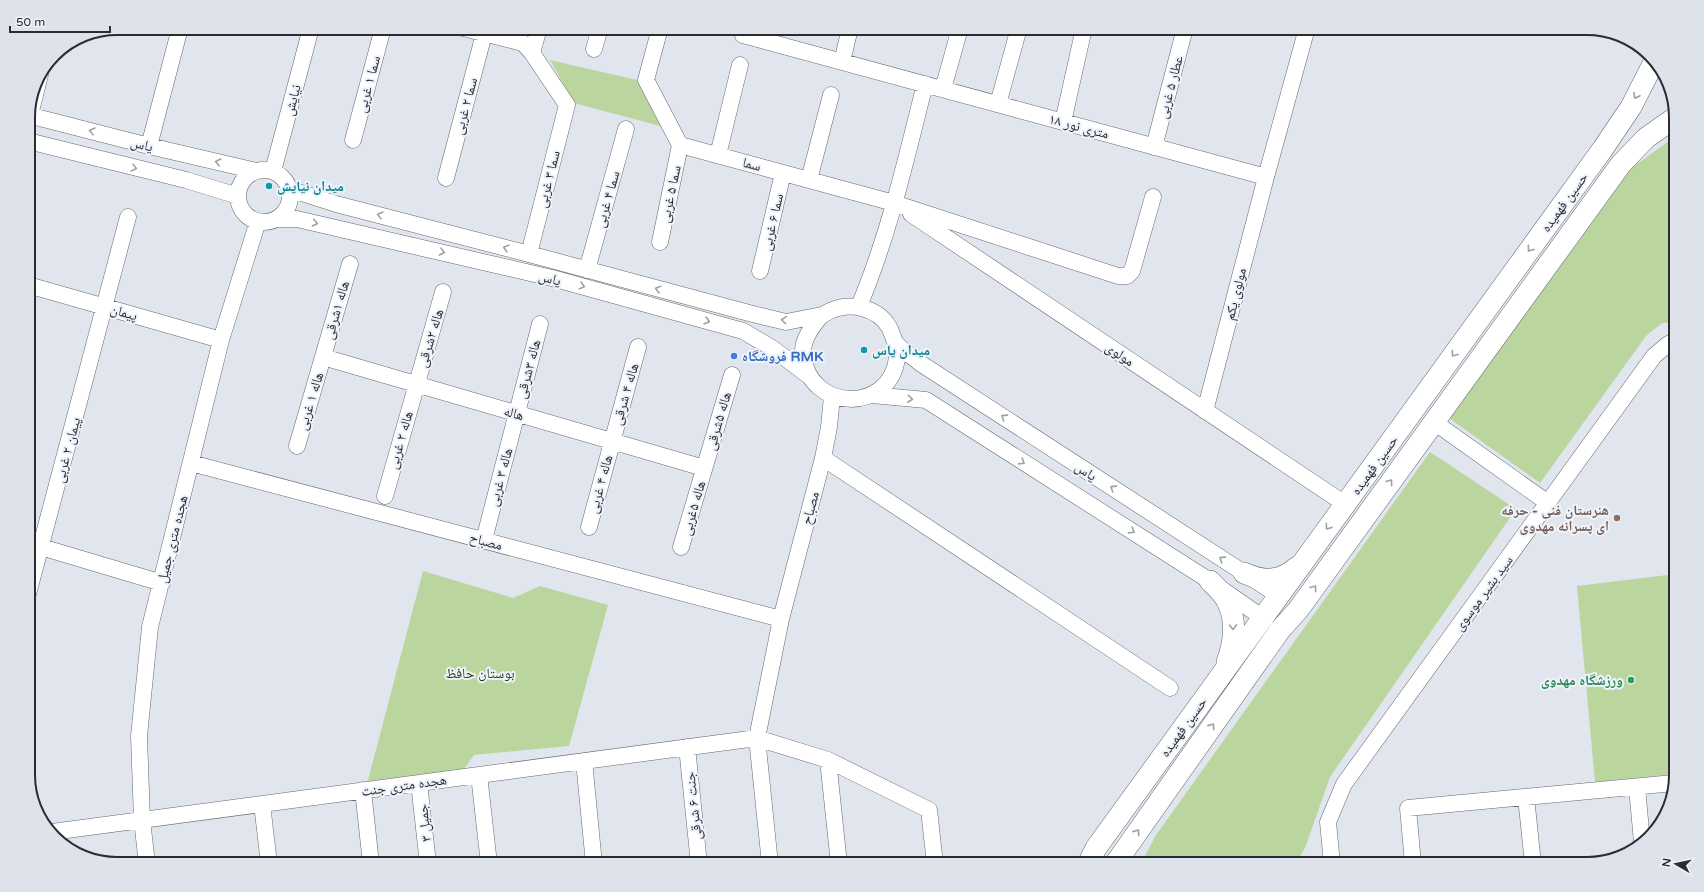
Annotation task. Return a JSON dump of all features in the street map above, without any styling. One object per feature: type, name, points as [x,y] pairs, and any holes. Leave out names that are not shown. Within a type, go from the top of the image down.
[{"type":"main road","name":"حسین فهمیده","points":[[1092,857],[1096,848],[1263,618],[1278,595],[1602,150],[1631,107],[1652,67]]},
{"type":"main road","name":"حسین فهمیده","points":[[1119,857],[1280,630],[1298,610],[1621,164],[1646,138],[1669,122]]},
{"type":"main road","points":[[1244,574],[1254,578],[1277,579],[1288,575],[1304,560]]},
{"type":"main road","points":[[1210,581],[1228,602],[1234,623],[1232,649],[1223,673]]},
{"type":"main road","points":[[1278,595],[1298,610]]},
{"type":"main road","points":[[1263,618],[1280,630]]},
{"type":"street","points":[[149,146],[178,35]]},
{"type":"street","name":"نیایش","points":[[273,171],[309,35]]},
{"type":"street","name":"سما ۱ غربی","points":[[353,140],[381,35]]},
{"type":"street","name":"سما ۲ غربی","points":[[446,178],[484,35]]},
{"type":"street","points":[[488,35],[523,43],[532,53]]},
{"type":"street","points":[[532,53],[537,35]]},
{"type":"street","points":[[594,49],[598,35]]},
{"type":"street","points":[[658,35],[646,80],[680,145]]},
{"type":"street","name":"۱۸ متری نور","points":[[756,35],[842,62],[1266,177]]},
{"type":"street","points":[[842,62],[848,35]]},
{"type":"street","points":[[943,89],[958,35]]},
{"type":"street","points":[[998,104],[1017,35]]},
{"type":"street","points":[[1063,122],[1082,35]]},
{"type":"street","name":"عطار ۵ غربی","points":[[1154,147],[1183,35]]},
{"type":"street","points":[[1266,177],[1305,35]]},
{"type":"street","name":"سما ۳ غربی","points":[[529,254],[567,105],[532,53]]},
{"type":"street","points":[[718,155],[740,65]]},
{"type":"street","points":[[859,306],[871,278],[894,203],[925,84]]},
{"type":"street","points":[[808,180],[831,95]]},
{"type":"street","name":"یاس","points":[[35,117],[149,146],[256,171]]},
{"type":"street","name":"سما ۴ غربی","points":[[587,270],[626,129]]},
{"type":"street","name":"یاس","points":[[35,143],[186,180],[238,196]]},
{"type":"street","name":"سما","points":[[680,145],[894,203],[1118,276],[1127,276],[1132,271],[1153,197]]},
{"type":"street","name":"سما ۵ غربی","points":[[660,242],[680,145]]},
{"type":"street","points":[[256,171],[273,171],[286,181],[290,199],[287,208],[277,219],[268,222],[250,218],[240,205],[238,196],[243,180],[256,171]]},
{"type":"street","name":"سما ۶ غربی","points":[[760,271],[783,173]]},
{"type":"street","name":"مولوی یکم","points":[[1205,411],[1266,177]]},
{"type":"street","name":"یاس","points":[[289,189],[336,204],[786,322],[822,315]]},
{"type":"street","name":"مولوی","points":[[894,203],[1345,504]]},
{"type":"street","name":"پیمان ۲ غربی","points":[[35,569],[106,307],[128,217]]},
{"type":"street","name":"یاس","points":[[277,219],[297,219],[552,278],[743,331],[772,348],[809,376]]},
{"type":"street","name":"هجده متری جمیل","points":[[146,857],[142,820],[139,736],[150,627],[221,340],[258,221]]},
{"type":"street","name":"هاله ۱شرقی","points":[[323,357],[350,264]]},
{"type":"street","name":"پیمان","points":[[35,287],[221,340]]},
{"type":"street","name":"هاله ۲شرقی","points":[[416,384],[444,292]]},
{"type":"street","points":[[859,306],[876,313],[889,326],[896,343],[896,358],[892,373],[884,385],[872,394],[859,399],[845,400],[832,396],[819,388],[809,376],[803,354],[808,332],[822,315],[840,307],[859,306]]},
{"type":"street","name":"هاله ۳شرقی","points":[[517,413],[540,324]]},
{"type":"street","name":"یاس","points":[[896,343],[920,362],[1278,595]]},
{"type":"street","name":"سید بشیر موسوی","points":[[1331,857],[1328,822],[1344,784],[1654,356],[1669,344]]},
{"type":"street","name":"هاله ۴ شرقی","points":[[612,441],[638,347]]},
{"type":"street","name":"هاله","points":[[323,357],[704,468]]},
{"type":"street","name":"هاله ۱ غربی","points":[[297,446],[323,357]]},
{"type":"street","name":"هاله ۵شرقی","points":[[704,468],[732,374]]},
{"type":"street","name":"هاله ۲ غربی","points":[[385,496],[416,384]]},
{"type":"street","name":"یاس","points":[[872,394],[926,400],[1210,581],[1263,618]]},
{"type":"street","name":"مصباح","points":[[757,738],[781,619],[823,458],[829,427],[832,396]]},
{"type":"street","name":"هاله ۳ غربی","points":[[484,540],[517,413]]},
{"type":"street","points":[[1434,422],[1548,503]]},
{"type":"street","name":"هاله ۴ غربی","points":[[589,527],[612,441]]},
{"type":"street","points":[[823,458],[1170,688]]},
{"type":"street","name":"مصباح","points":[[191,463],[781,619]]},
{"type":"street","name":"هاله ۵غربی","points":[[681,547],[704,468]]},
{"type":"street","points":[[41,547],[162,583]]},
{"type":"street","points":[[769,857],[757,738],[828,760],[929,810],[934,857]]},
{"type":"street","name":"هجده متری جنت","points":[[57,831],[757,738]]},
{"type":"street","name":"جنت ۶ شرقی","points":[[687,747],[698,857]]},
{"type":"street","points":[[828,760],[838,857]]},
{"type":"street","points":[[584,761],[593,857]]},
{"type":"street","points":[[479,775],[488,857]]},
{"type":"street","name":"جمیل ۳","points":[[419,783],[427,857]]},
{"type":"street","points":[[1412,857],[1408,808],[1668,784]]},
{"type":"street","points":[[1637,787],[1642,836]]},
{"type":"street","points":[[363,790],[370,857]]},
{"type":"street","points":[[1526,797],[1532,857]]},
{"type":"street","points":[[262,804],[268,857]]},
{"type":"green space","points":[[550,60],[641,81],[664,127],[574,103]]},
{"type":"green space","points":[[1669,141],[1669,322],[1662,323],[1646,336],[1540,483],[1449,418],[1630,169]]},
{"type":"green space","points":[[1430,452],[1516,509],[1330,777],[1305,848],[1299,857],[1145,857],[1156,835]]},
{"type":"green space","name":"بوستان حافظ","points":[[423,571],[513,598],[540,586],[608,605],[569,746],[474,755],[461,773],[367,784]]},
{"type":"green space","name":"ورزشگاه مهدوی","points":[[1669,575],[1669,775],[1595,782],[1577,586]]},
{"type":"place","name":"میدان نیایش","points":[[269,186]]},
{"type":"place","name":"میدان یاس","points":[[864,350]]},
{"type":"place","name":"فروشگاه RMK","points":[[734,356]]},
{"type":"place","name":"هنرستان فنی - حرفه ای پسرانه مهدوی","points":[[1617,518]]},
{"type":"place","name":"ورزشگاه مهدوی","points":[[1631,680]]}]
